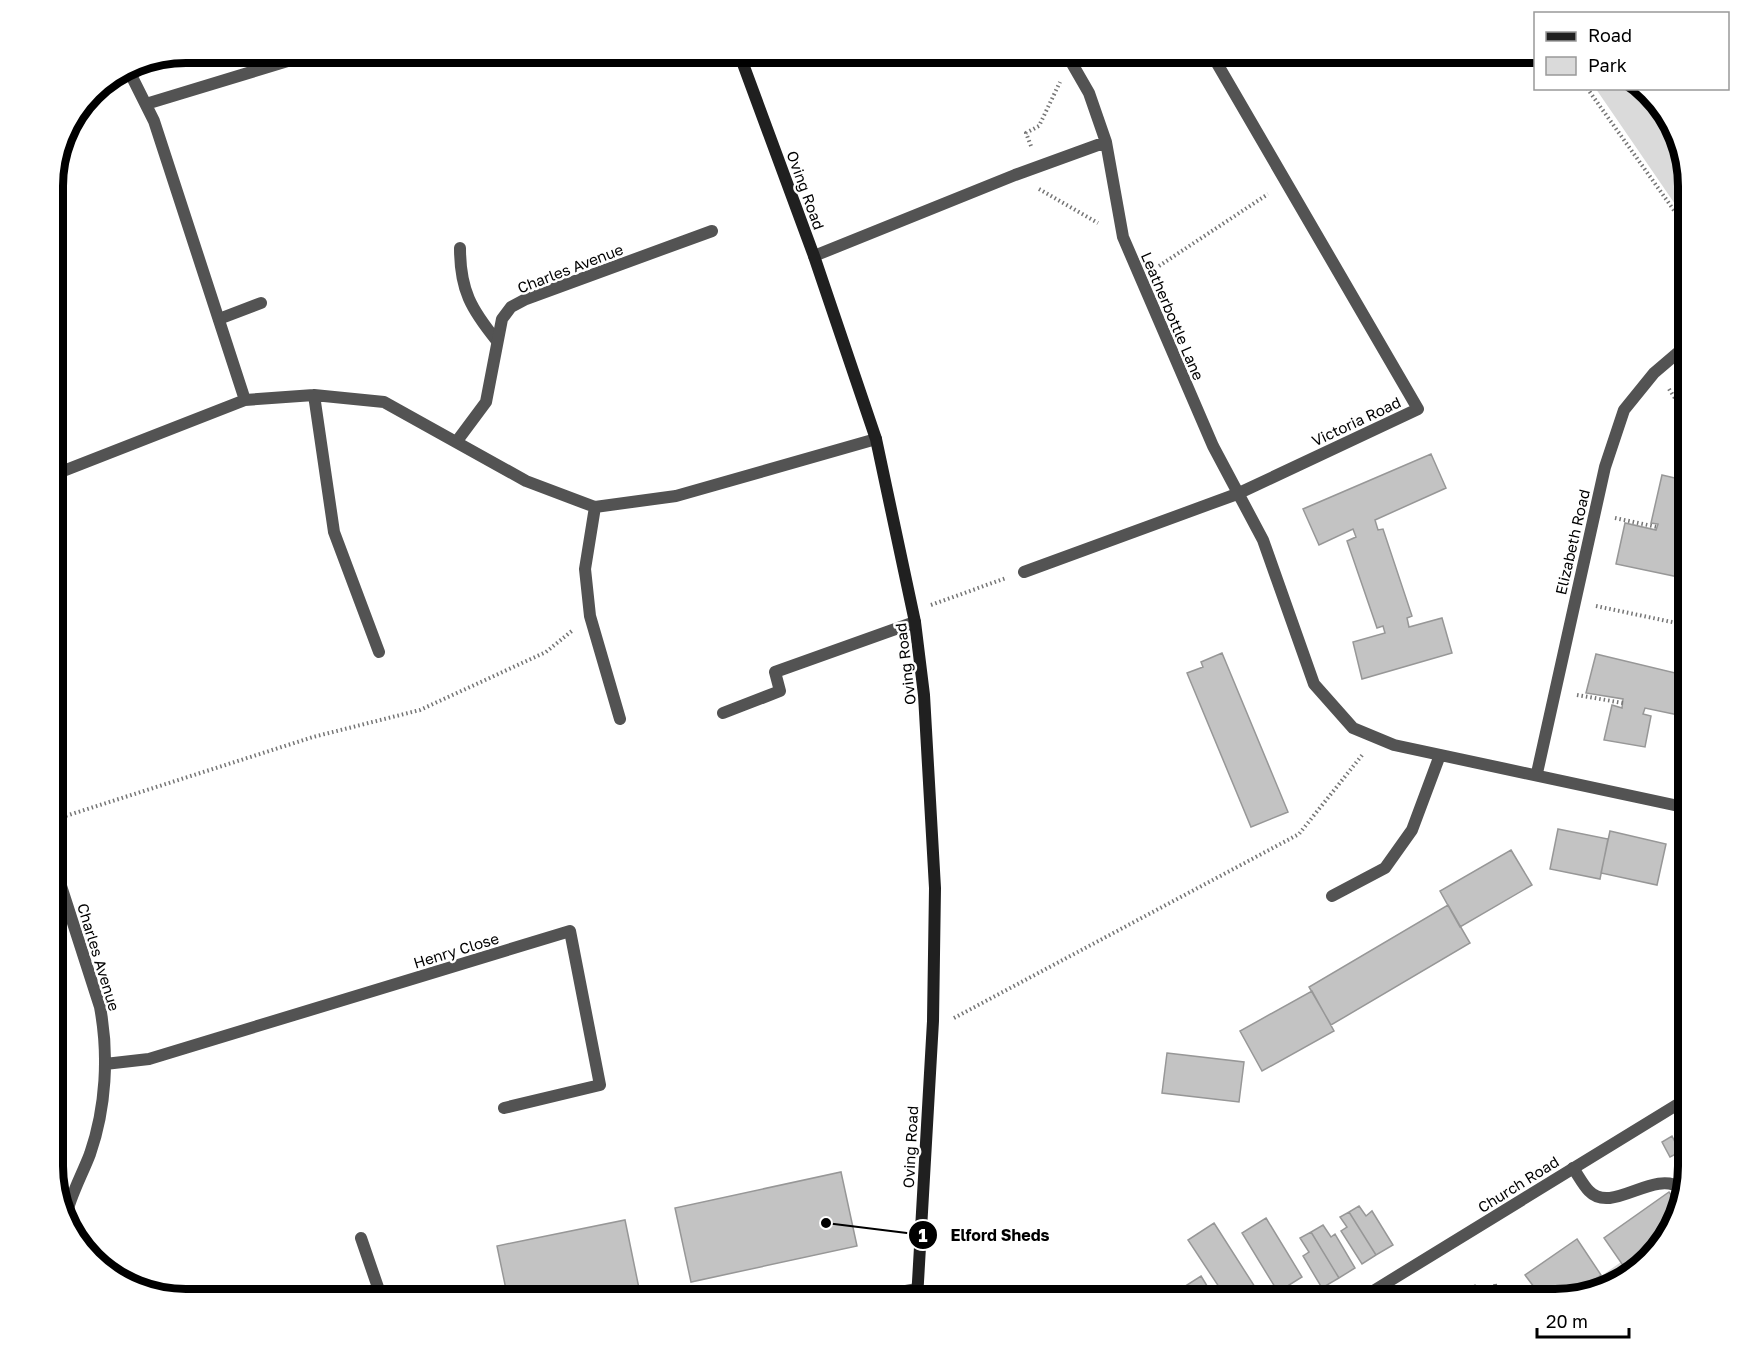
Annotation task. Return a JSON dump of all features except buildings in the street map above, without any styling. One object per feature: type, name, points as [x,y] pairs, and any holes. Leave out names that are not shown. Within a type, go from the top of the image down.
[{"type":"main road","name":"Oving Road","points":[[743,63],[814,256],[876,440],[914,617],[924,694],[934,835],[935,923],[932,1030],[917,1289]]},
{"type":"street","points":[[146,104],[278,63]]},
{"type":"street","name":"Leatherbottle Lane","points":[[1072,63],[1089,93],[1106,142],[1123,237],[1213,446],[1237,494]]},
{"type":"street","name":"Victoria Road","points":[[1024,572],[1237,494],[1418,409],[1217,63]]},
{"type":"street","points":[[132,75],[154,121],[245,400]]},
{"type":"street","points":[[814,256],[1015,175],[1106,142]]},
{"type":"street","name":"Charles Avenue","points":[[457,441],[486,402],[491,387],[502,319],[511,308],[526,299],[712,231]]},
{"type":"street","points":[[460,248],[463,288],[476,314],[497,341]]},
{"type":"street","points":[[219,319],[261,303]]},
{"type":"street","name":"Elizabeth Road","points":[[1537,773],[1605,467],[1624,410],[1654,373],[1678,353]]},
{"type":"street","points":[[63,471],[245,400],[314,395],[384,402],[526,480],[595,507],[676,496],[876,440]]},
{"type":"street","points":[[314,395],[334,532],[379,652]]},
{"type":"street","points":[[1237,494],[1263,540],[1314,684],[1353,728],[1394,745],[1537,773],[1678,805]]},
{"type":"street","points":[[595,507],[585,569],[590,616],[620,719]]},
{"type":"street","points":[[723,713],[780,691],[775,672],[914,617]]},
{"type":"street","points":[[1332,896],[1385,868],[1412,830],[1440,755]]},
{"type":"street","name":"Charles Avenue","points":[[63,892],[100,1007],[105,1031],[103,1101],[91,1151],[69,1205]]},
{"type":"street","name":"Henry Close","points":[[105,1064],[149,1059],[570,931],[600,1085],[504,1108]]},
{"type":"street","name":"Church Road","points":[[1376,1289],[1678,1105]]},
{"type":"street","points":[[1573,1168],[1590,1193],[1607,1199],[1659,1183],[1677,1185]]},
{"type":"street","points":[[361,1238],[379,1289]]},
{"type":"path","points":[[1039,166],[1026,133],[1039,126],[1065,63]]},
{"type":"path","points":[[1588,90],[1678,215]]},
{"type":"path","points":[[1015,175],[1123,237]]},
{"type":"path","points":[[1141,279],[1286,182]]},
{"type":"path","points":[[1654,373],[1664,381],[1678,402]]},
{"type":"path","points":[[1594,513],[1657,527]]},
{"type":"path","points":[[914,617],[1024,572]]},
{"type":"path","points":[[1575,602],[1678,622]]},
{"type":"path","points":[[63,817],[313,737],[420,710],[546,652],[590,616]]},
{"type":"path","points":[[1555,691],[1623,703]]},
{"type":"path","points":[[932,1030],[1299,834],[1377,738]]},
{"type":"path","points":[[1495,1284],[1496,1289]]},
{"type":"green space","points":[[1597,90],[1632,90],[1653,111],[1662,124],[1676,162],[1678,208]]},
{"type":"green space","points":[[1621,1262],[1625,1268],[1602,1280],[1590,1284]]},
{"type":"place","name":"Elford Sheds","points":[[826,1223]]}]
